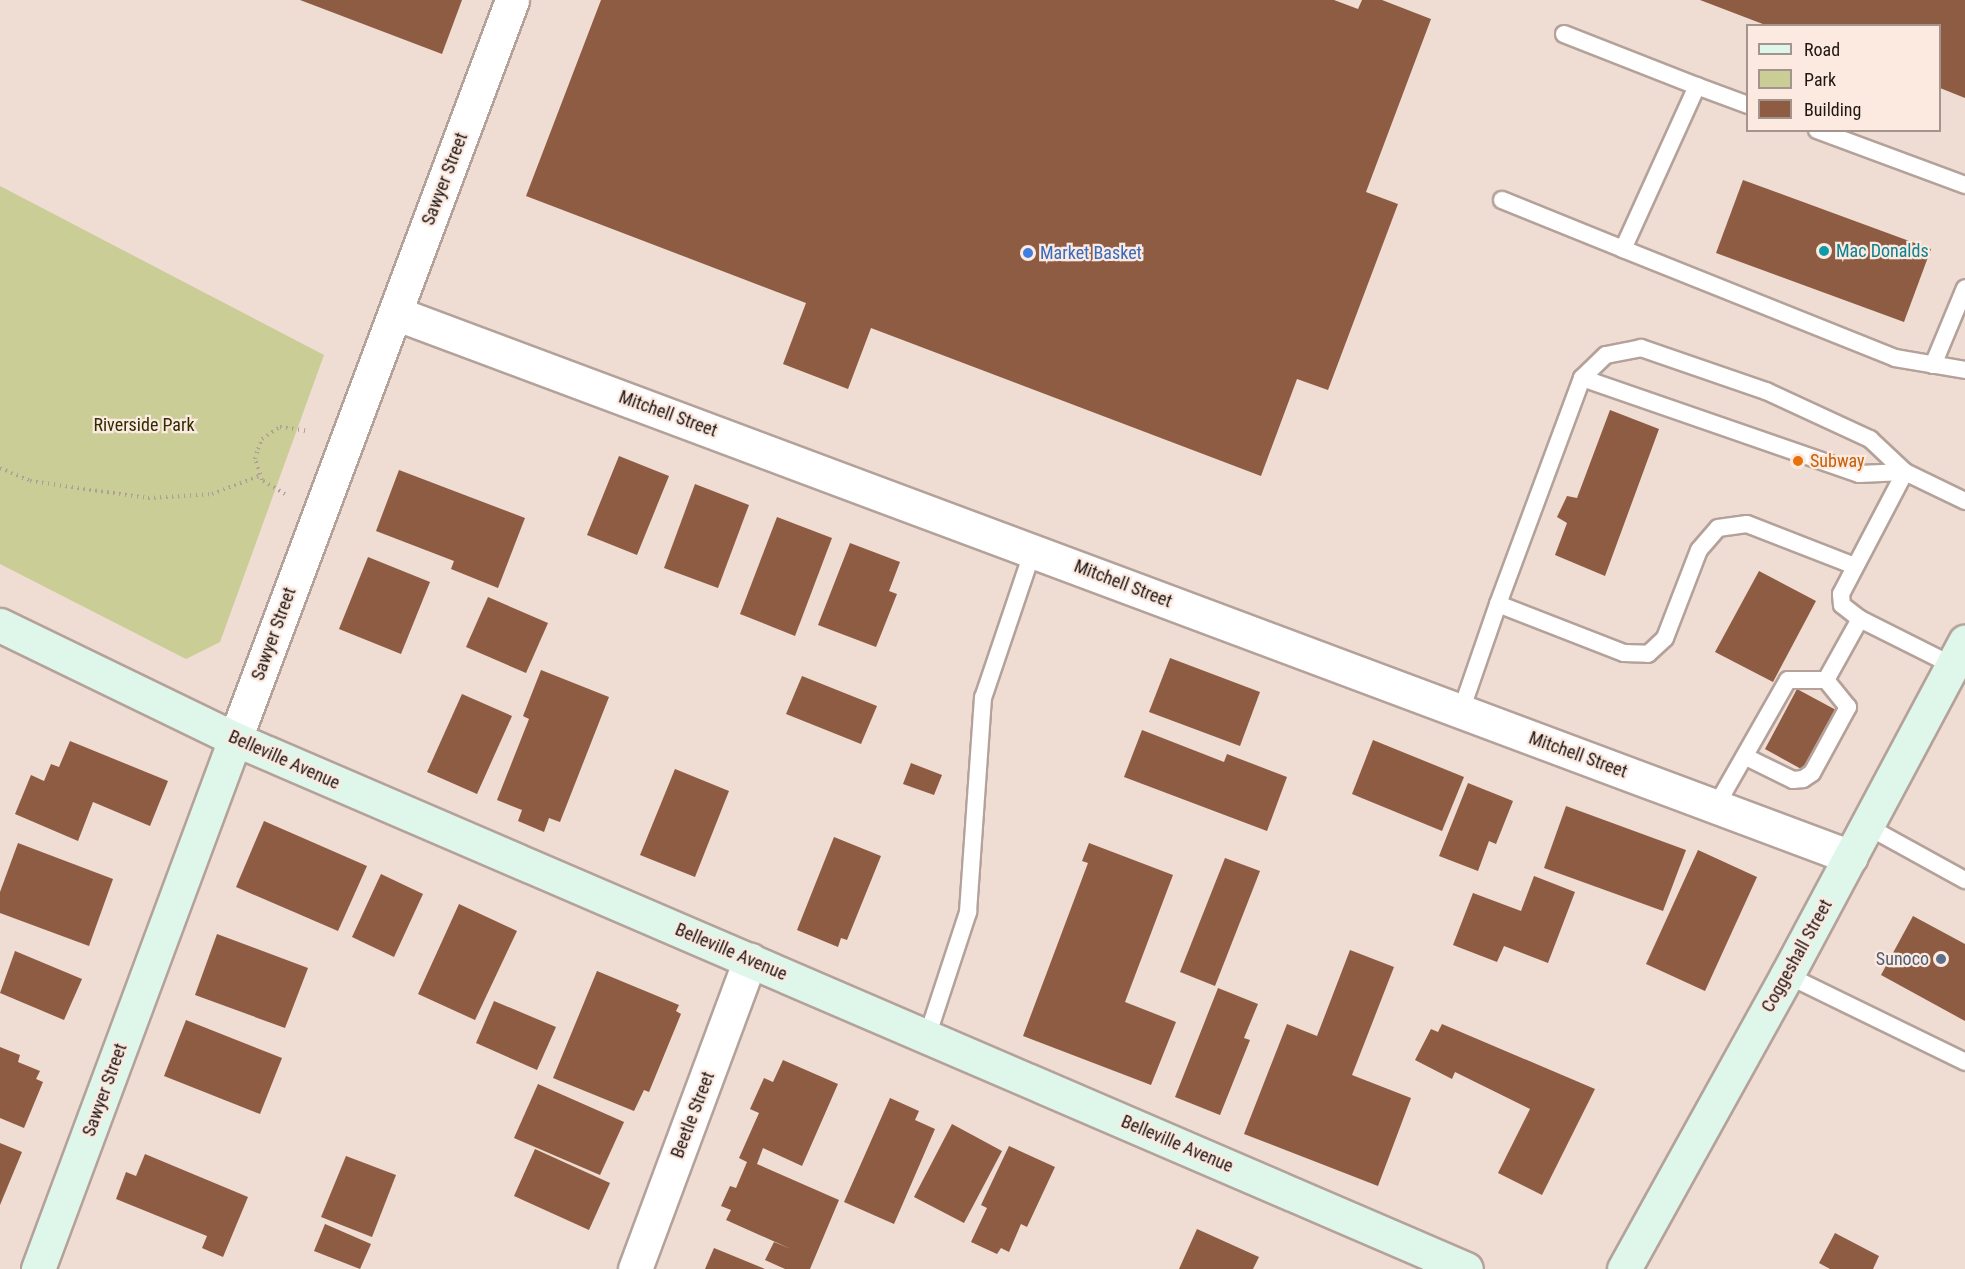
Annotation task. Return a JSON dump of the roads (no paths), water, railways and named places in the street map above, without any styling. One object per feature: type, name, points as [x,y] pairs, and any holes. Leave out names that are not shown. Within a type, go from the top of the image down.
[{"type":"main road","name":"Belleville Avenue","points":[[0,625],[235,739],[1466,1269]]},
{"type":"main road","name":"Coggeshall Street","points":[[1624,1269],[1787,975],[1959,653]]},
{"type":"main road","name":"Sawyer Street","points":[[38,1269],[235,739]]},
{"type":"street","name":"Sawyer Street","points":[[235,739],[512,0]]},
{"type":"street","name":"Mitchell Street","points":[[395,313],[1851,856]]},
{"type":"street","name":"Beetle Street","points":[[635,1269],[750,960]]},
{"type":"lane","points":[[1564,34],[1746,104]]},
{"type":"lane","points":[[1623,249],[1697,86]]},
{"type":"lane","points":[[1822,132],[1965,185]]},
{"type":"lane","points":[[1502,200],[1894,358],[1965,370]]},
{"type":"lane","points":[[1934,365],[1965,288]]},
{"type":"lane","points":[[1461,711],[1582,378],[1606,355],[1641,348],[1766,391],[1870,439],[1905,472],[1965,501]]},
{"type":"lane","points":[[1582,378],[1859,474],[1905,472]]},
{"type":"lane","points":[[1905,472],[1841,594],[1842,605],[1860,619],[1959,653]]},
{"type":"lane","points":[[1498,604],[1624,653],[1648,654],[1665,638],[1699,550],[1718,528],[1747,524],[1855,566]]},
{"type":"lane","points":[[927,1037],[968,912],[982,698],[1033,550]]},
{"type":"lane","points":[[1826,680],[1860,619]]},
{"type":"lane","points":[[1716,806],[1746,758],[1788,680],[1826,680],[1848,706],[1812,773],[1793,780],[1746,758]]},
{"type":"lane","points":[[1867,826],[1965,880]]},
{"type":"lane","points":[[1787,975],[1965,1062]]},
{"type":"place","name":"Mac Donalds","points":[[1824,251]]},
{"type":"place","name":"Market Basket","points":[[1028,253]]},
{"type":"place","name":"Subway","points":[[1798,461]]},
{"type":"place","name":"Sunoco","points":[[1941,959]]},
{"type":"park label","name":"Riverside Park","points":[[144,425]]}]
